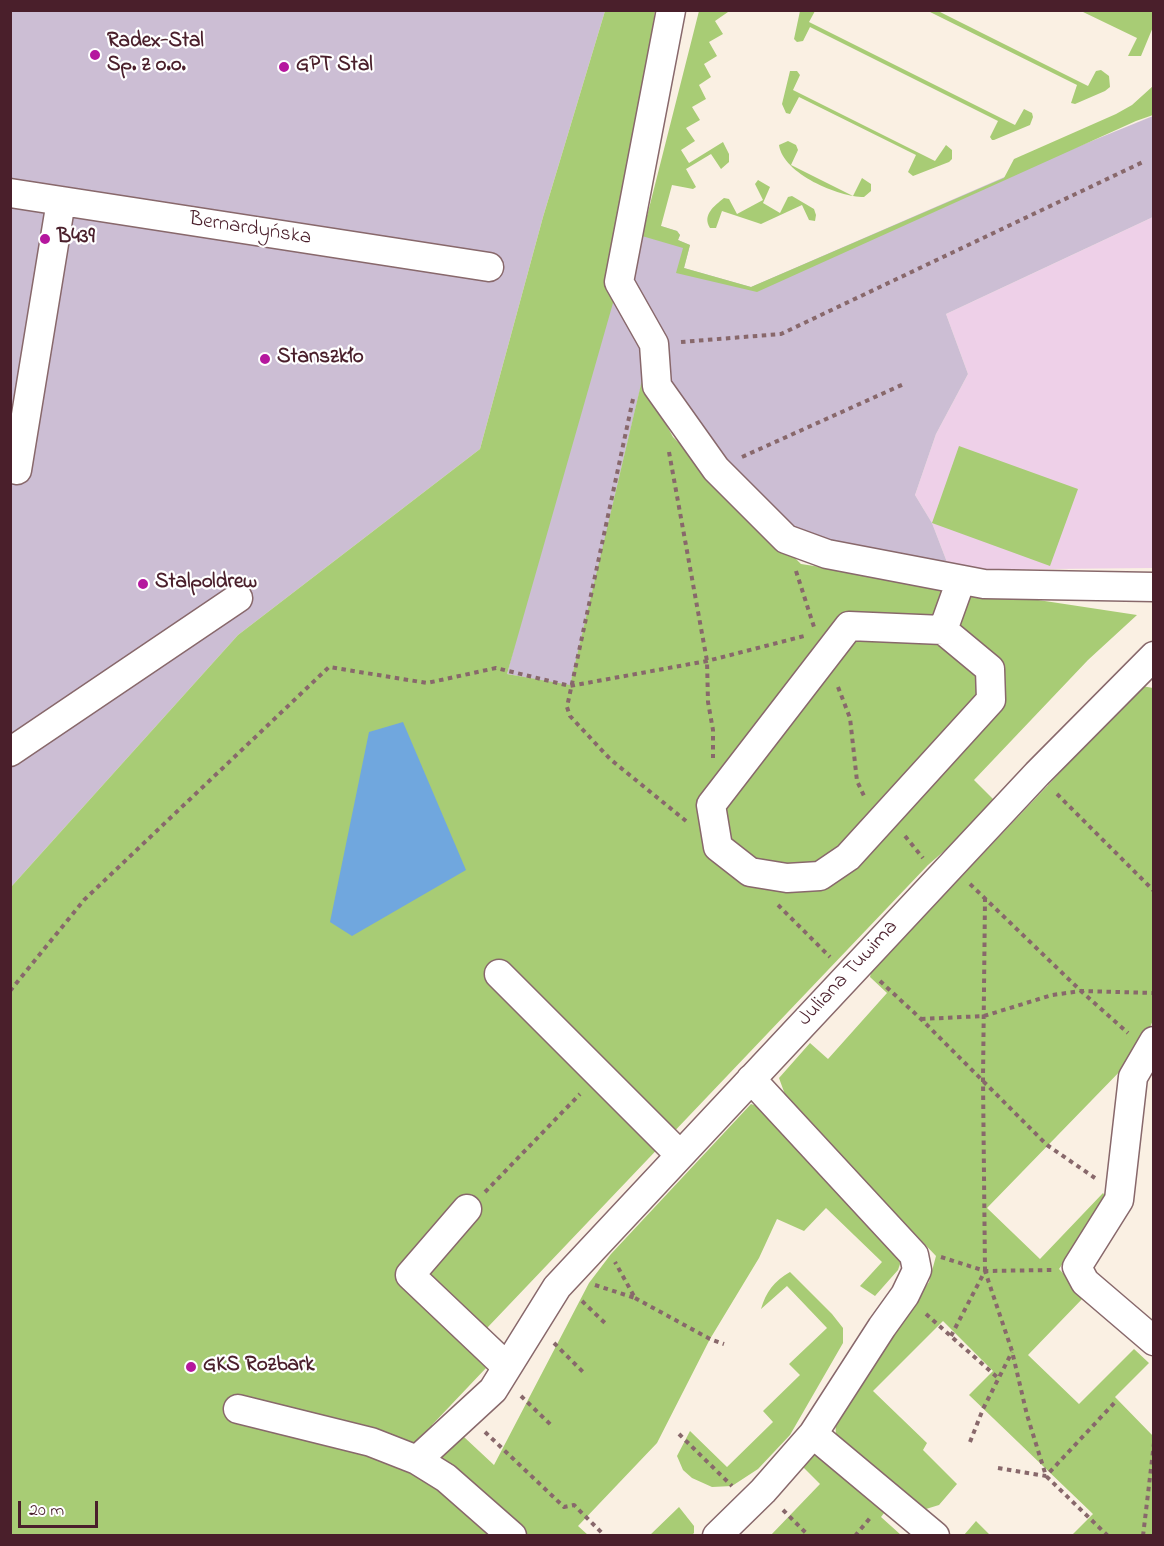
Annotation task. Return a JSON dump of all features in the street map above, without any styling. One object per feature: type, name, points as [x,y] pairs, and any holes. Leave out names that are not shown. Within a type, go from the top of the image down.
[{"type":"street","points":[[671,10],[620,282],[654,344],[657,386],[716,469],[786,539],[827,554],[984,584],[1154,586]]},
{"type":"street","name":"Bernardyńska","points":[[10,193],[489,267]]},
{"type":"street","points":[[17,470],[61,201]]},
{"type":"street","points":[[943,630],[961,580]]},
{"type":"street","points":[[10,752],[238,598]]},
{"type":"street","points":[[849,626],[943,630],[990,669],[991,700],[848,857],[820,876],[786,878],[750,872],[718,847],[711,806],[849,626]]},
{"type":"street","name":"Juliana Tuwima","points":[[417,1460],[493,1390],[562,1282],[612,1227],[854,968],[949,879],[1037,774],[1151,665]]},
{"type":"street","points":[[499,974],[680,1155]]},
{"type":"street","points":[[1148,1052],[1133,1077],[1120,1195],[1077,1267],[1085,1282],[1154,1341]]},
{"type":"street","points":[[717,1536],[757,1497],[813,1434],[905,1295],[917,1270],[914,1255],[751,1079]]},
{"type":"street","points":[[467,1209],[410,1275],[504,1372]]},
{"type":"street","points":[[238,1409],[371,1442],[417,1460],[446,1478],[512,1536]]},
{"type":"street","points":[[813,1434],[935,1536]]},
{"type":"path","points":[[654,344],[781,334],[1145,161]]},
{"type":"path","points":[[716,469],[906,382]]},
{"type":"path","points":[[634,393],[567,707],[570,716],[610,759],[718,847]]},
{"type":"path","points":[[668,443],[707,661],[708,702],[713,730],[712,762]]},
{"type":"path","points":[[10,991],[84,900],[329,667],[427,683],[496,668],[570,686],[707,661],[816,633],[786,539]]},
{"type":"path","points":[[826,657],[850,718],[857,781],[867,801],[886,816],[928,865],[985,899],[1081,991],[1126,1030],[1140,1053],[1148,1052]]},
{"type":"path","points":[[1037,774],[1154,891]]},
{"type":"path","points":[[985,899],[983,1080],[985,1271],[1012,1351],[1027,1415],[1046,1476],[1108,1536]]},
{"type":"path","points":[[775,903],[854,968],[921,1018],[1047,1145],[1120,1195]]},
{"type":"path","points":[[921,1018],[984,1016],[1052,995],[1081,991],[1154,993]]},
{"type":"path","points":[[467,1209],[586,1089],[602,1077]]},
{"type":"path","points":[[612,1227],[611,1254],[635,1298]]},
{"type":"path","points":[[914,1255],[936,1256],[985,1271],[1077,1267]]},
{"type":"path","points":[[951,1336],[985,1271]]},
{"type":"path","points":[[562,1282],[589,1282],[635,1298],[710,1339],[724,1344]]},
{"type":"path","points":[[562,1282],[606,1324]]},
{"type":"path","points":[[905,1295],[998,1378]]},
{"type":"path","points":[[534,1324],[584,1373]]},
{"type":"path","points":[[970,1442],[1012,1351]]},
{"type":"path","points":[[504,1372],[552,1426]]},
{"type":"path","points":[[1046,1476],[1117,1400]]},
{"type":"path","points":[[467,1414],[564,1507],[574,1505],[605,1536]]},
{"type":"path","points":[[679,1434],[809,1536]]},
{"type":"path","points":[[1143,1536],[1154,1443]]},
{"type":"path","points":[[998,1468],[1046,1476]]},
{"type":"shaded area","points":[[11,11],[605,11],[543,217],[480,449],[238,635],[11,887]]},
{"type":"shaded area","points":[[1153,116],[1153,217],[946,314],[968,374],[936,434],[915,495],[932,523],[950,570],[797,534],[642,381],[570,686],[507,674],[631,201],[661,226],[677,231],[680,235],[678,240],[690,245],[684,268],[751,287],[1023,169]]},
{"type":"shaded area","points":[[1153,217],[1153,568],[950,570],[932,523],[915,495],[936,434],[968,374],[946,314]]},
{"type":"green space","points":[[605,11],[655,11],[619,282],[507,674],[570,685],[642,380],[673,437],[801,564],[1137,615],[1088,660],[974,780],[998,804],[928,865],[467,1349],[486,1368],[432,1425],[450,1443],[464,1437],[494,1465],[589,1283],[611,1254],[751,1104],[762,1108],[904,1252],[898,1270],[875,1296],[860,1286],[882,1262],[826,1208],[804,1231],[777,1219],[759,1258],[710,1339],[657,1443],[578,1526],[588,1535],[11,1536],[11,887],[238,635],[480,449],[543,217]]},
{"type":"green space","points":[[699,11],[728,12],[715,21],[723,34],[709,42],[717,56],[704,64],[711,77],[699,85],[706,99],[692,107],[700,120],[686,128],[695,141],[681,150],[689,163],[723,142],[729,154],[729,162],[721,169],[711,154],[686,169],[696,187],[693,189],[672,185],[661,226],[677,231],[680,235],[678,240],[690,245],[684,268],[751,287],[1004,178],[1014,159],[1116,114],[1132,105],[1153,86],[1153,115],[757,292],[676,273],[683,248],[642,236]]},
{"type":"green space","points":[[800,11],[815,11],[809,22],[1015,125],[1024,109],[1032,113],[1030,125],[992,140],[990,137],[998,121],[810,27],[803,41],[797,42],[794,39]]},
{"type":"green space","points":[[928,11],[938,11],[1088,86],[1096,71],[1101,70],[1109,76],[1110,87],[1075,104],[1071,103],[1077,85]]},
{"type":"green space","points":[[1081,11],[1153,11],[1153,27],[1141,56],[1128,56],[1137,38]]},
{"type":"green space","points":[[790,71],[797,71],[800,75],[793,90],[935,161],[946,145],[952,150],[952,159],[913,176],[908,172],[916,155],[799,97],[790,114],[786,113],[782,104]]},
{"type":"green space","points":[[788,141],[796,145],[798,150],[791,165],[853,196],[814,182],[790,165],[779,145]]},
{"type":"green space","points":[[862,178],[871,184],[871,191],[864,197],[853,196]]},
{"type":"green space","points":[[758,180],[770,187],[763,203],[780,213],[788,197],[792,196],[814,209],[815,221],[809,220],[802,205],[761,224],[722,211],[716,228],[710,228],[708,215],[724,198],[729,199],[737,214],[763,200],[755,184]]},
{"type":"green space","points":[[959,446],[1078,489],[1050,566],[932,523]]},
{"type":"green space","points":[[1142,686],[1153,688],[1153,1020],[1140,1053],[987,1208],[1040,1259],[1103,1193],[1107,1198],[1059,1269],[1085,1296],[1028,1355],[1079,1404],[1134,1349],[1149,1363],[1115,1397],[1153,1436],[1153,1535],[1072,1535],[1093,1514],[969,1395],[993,1371],[943,1321],[873,1391],[927,1443],[923,1450],[957,1484],[939,1505],[926,1509],[836,1436],[835,1416],[929,1282],[936,1256],[787,1100],[779,1078],[810,1043],[828,1059],[887,993],[870,977],[871,972]]},
{"type":"green space","points":[[790,1272],[843,1328],[843,1343],[790,1435],[758,1469],[732,1486],[712,1487],[692,1478],[683,1470],[677,1456],[690,1431],[727,1467],[773,1422],[763,1411],[800,1375],[789,1364],[827,1328],[787,1286],[761,1309],[771,1288]]},
{"type":"green space","points":[[810,1452],[820,1452],[890,1505],[881,1517],[901,1535],[770,1536],[820,1484],[799,1463]]},
{"type":"green space","points":[[679,1507],[694,1526],[692,1535],[650,1535]]},
{"type":"green space","points":[[976,1521],[990,1535],[964,1535]]},
{"type":"water","points":[[403,722],[466,870],[352,936],[330,922],[369,732]]},
{"type":"place","name":"Radex-Stal Sp. z o.o.","points":[[95,55]]},
{"type":"place","name":"GPT Stal","points":[[284,67]]},
{"type":"place","name":"B439","points":[[45,239]]},
{"type":"place","name":"Stanszkło","points":[[265,359]]},
{"type":"place","name":"Stalpoldrew","points":[[143,584]]},
{"type":"place","name":"GKS Rozbark","points":[[191,1367]]}]
